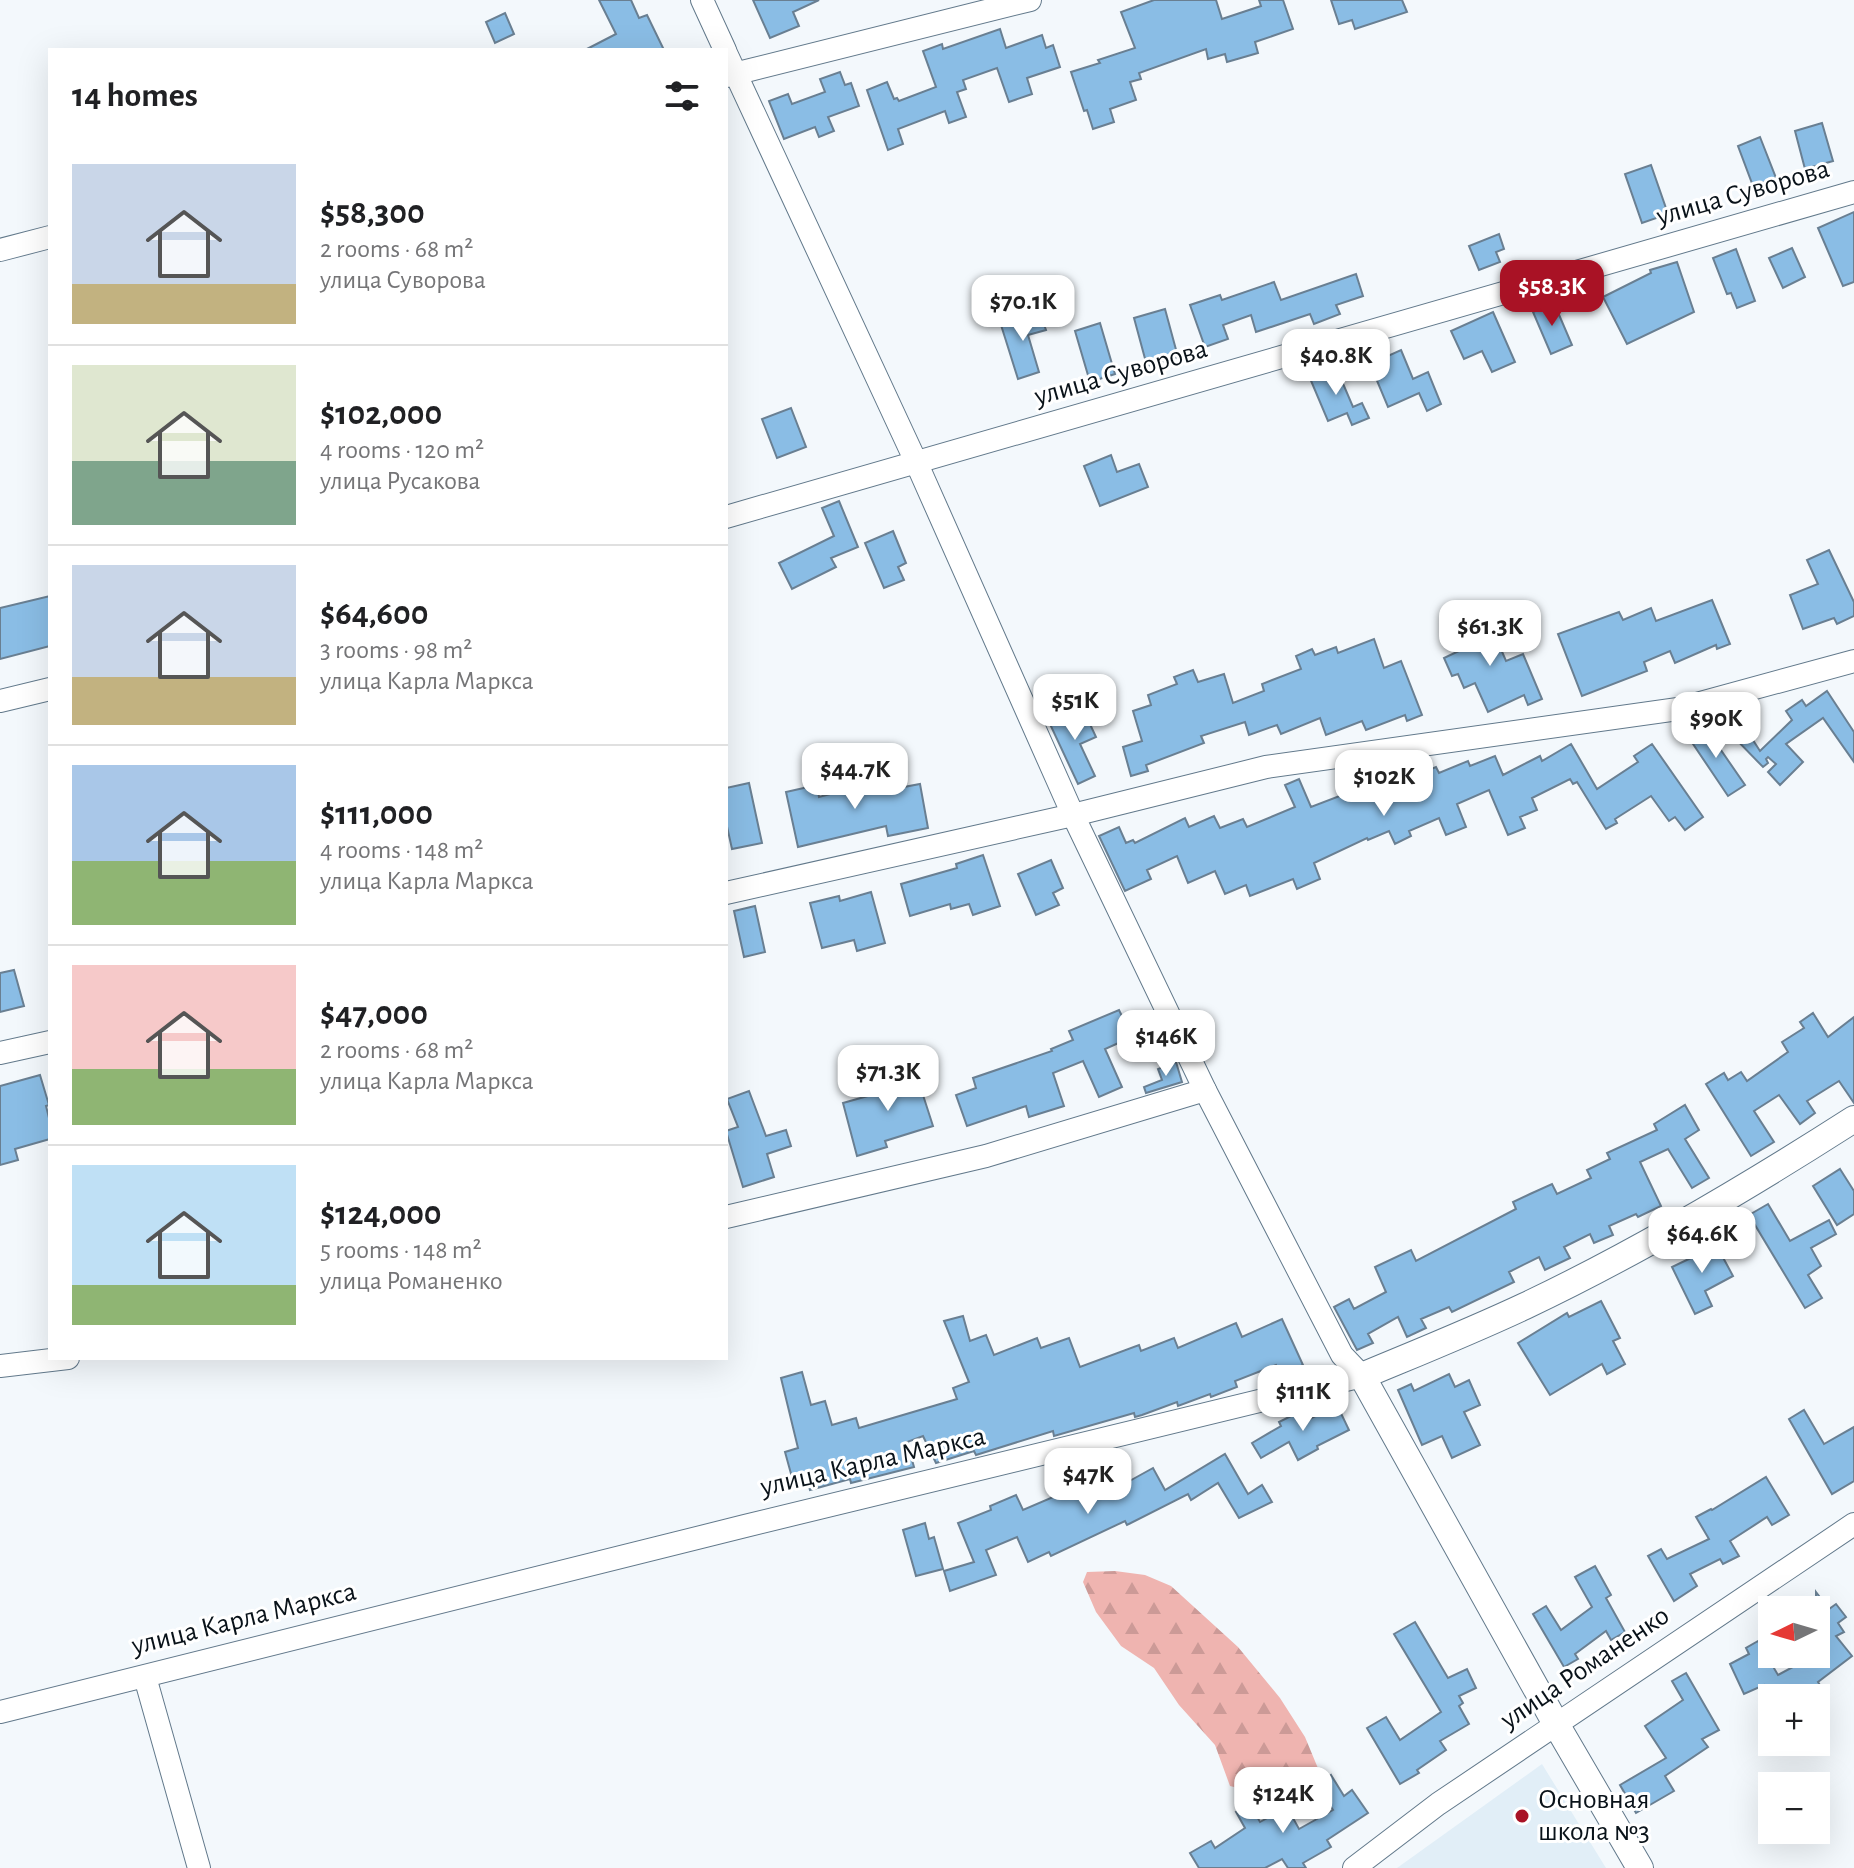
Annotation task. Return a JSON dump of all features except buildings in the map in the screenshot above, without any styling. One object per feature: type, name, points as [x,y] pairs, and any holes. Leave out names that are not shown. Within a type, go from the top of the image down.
[{"type":"street","points":[[702,0],[722,48]]},
{"type":"street","points":[[1030,0],[728,63],[917,464],[1073,815],[1205,1090],[1342,1355],[1362,1376],[1640,1868]]},
{"type":"street","name":"улица Суворова","points":[[728,516],[1854,192]]},
{"type":"street","points":[[0,250],[48,238]]},
{"type":"street","points":[[728,893],[1073,815],[1266,767],[1678,709],[1854,661]]},
{"type":"street","points":[[0,701],[48,689]]},
{"type":"street","points":[[0,1053],[48,1042]]},
{"type":"street","points":[[728,1217],[986,1156],[1205,1090]]},
{"type":"street","name":"улица Карла Маркса","points":[[0,1712],[1362,1376],[1526,1306],[1672,1230],[1769,1174],[1854,1119]]},
{"type":"street","points":[[0,1366],[51,1360]]},
{"type":"street","name":"улица Романенко","points":[[1354,1868],[1438,1804],[1854,1524]]},
{"type":"street","points":[[145,1677],[199,1868]]},
{"type":"shaded area","name":"Основная школа №3","points":[[1542,1764],[1606,1868],[1397,1868]]},
{"type":"green space","points":[[1115,1571],[1145,1575],[1171,1586],[1238,1647],[1280,1698],[1305,1737],[1322,1778],[1315,1784],[1318,1799],[1308,1813],[1284,1808],[1266,1795],[1230,1786],[1215,1745],[1179,1705],[1154,1668],[1121,1646],[1096,1612],[1083,1582],[1087,1572]]},
{"type":"place","name":"Основная школа №3","points":[[1522,1816]]}]
